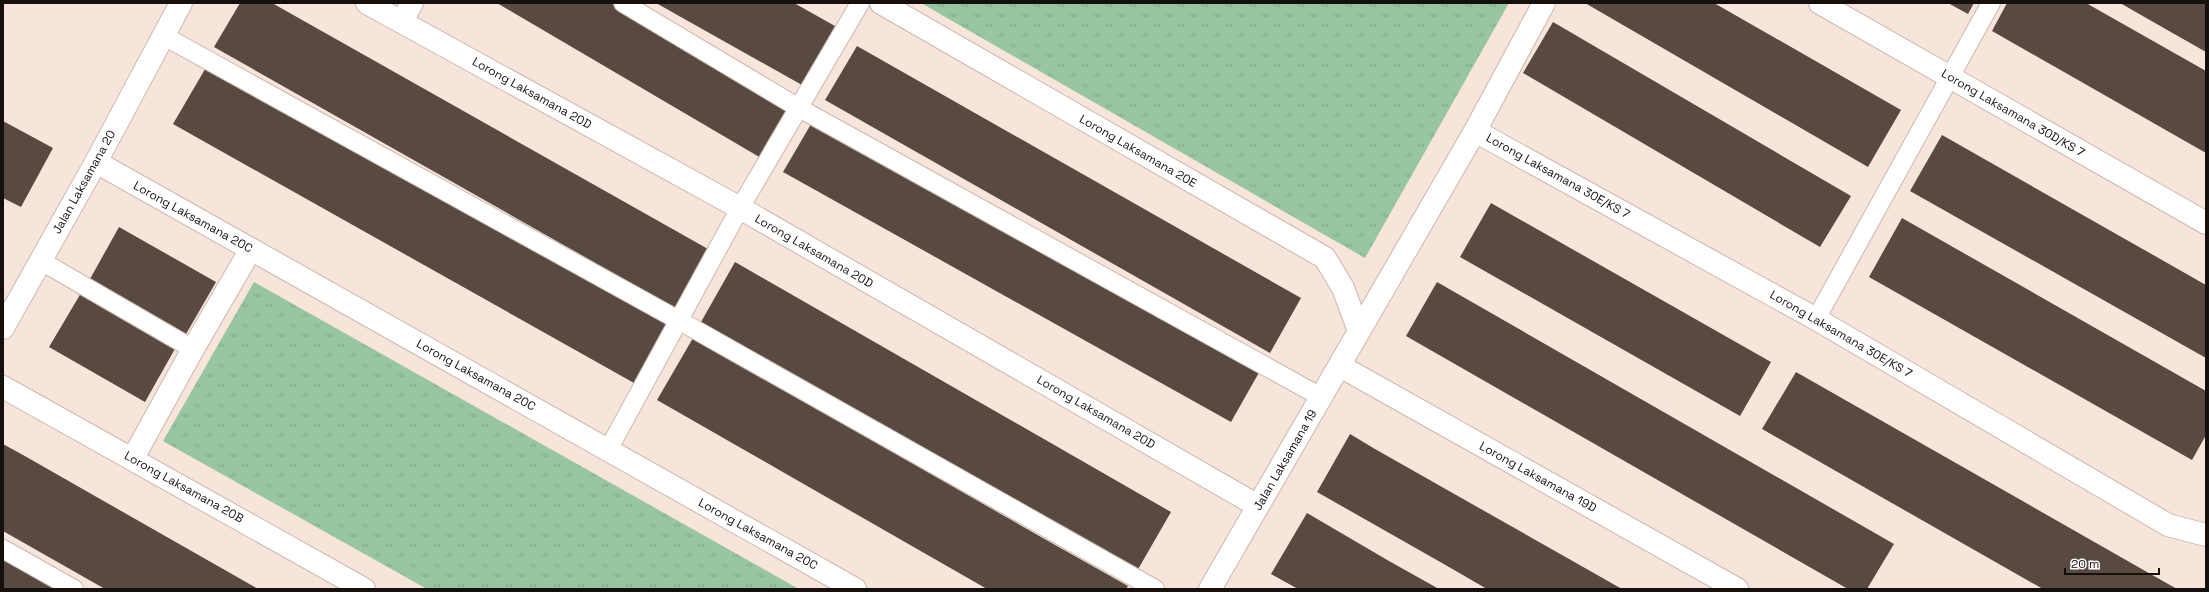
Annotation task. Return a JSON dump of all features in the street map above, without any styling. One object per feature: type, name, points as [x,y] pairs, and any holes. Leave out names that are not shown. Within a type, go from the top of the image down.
[{"type":"street","points":[[164,36],[181,3]]},
{"type":"street","name":"Lorong Laksamana 20D","points":[[367,3],[407,12],[740,208],[1258,506]]},
{"type":"street","name":"Lorong Laksamana 20E","points":[[881,3],[1325,258],[1343,288],[1359,331]]},
{"type":"street","name":"Jalan Laksamana 19","points":[[1210,589],[1475,131],[1544,3]]},
{"type":"street","name":"Lorong Laksamana 30D/KS 7","points":[[1820,3],[2206,223]]},
{"type":"street","name":"Jalan Laksamana 20","points":[[3,328],[96,162],[164,36]]},
{"type":"street","name":"Lorong Laksamana 30E/KS 7","points":[[1475,131],[1816,319],[2168,525],[2206,535]]},
{"type":"street","name":"Lorong Laksamana 20C","points":[[96,162],[855,589]]},
{"type":"street","points":[[133,458],[193,349],[251,249]]},
{"type":"street","name":"Lorong Laksamana 19D","points":[[1340,366],[1737,589]]},
{"type":"street","name":"Lorong Laksamana 20B","points":[[3,387],[133,458],[364,589]]},
{"type":"lane","points":[[623,3],[799,108],[1321,397]]},
{"type":"lane","points":[[608,450],[680,321],[740,208],[860,3]]},
{"type":"lane","points":[[1816,319],[1991,3]]},
{"type":"lane","points":[[164,36],[680,321],[1154,589]]},
{"type":"lane","points":[[41,261],[193,349]]},
{"type":"lane","points":[[3,549],[74,589]]},
{"type":"green space","points":[[921,3],[1509,3],[1365,258]]},
{"type":"green space","points":[[254,282],[799,589],[427,589],[163,441]]},
{"type":"building","points":[[240,3],[272,3],[708,249],[675,308],[214,47]]},
{"type":"building","points":[[497,3],[613,3],[791,108],[761,158]]},
{"type":"building","points":[[656,3],[794,3],[835,26],[802,85]]},
{"type":"building","points":[[1585,3],[1714,3],[1901,110],[1868,167]]},
{"type":"building","points":[[1948,3],[1974,3],[1968,14]]},
{"type":"building","points":[[2007,3],[2086,3],[2206,71],[2206,153],[1992,31]]},
{"type":"building","points":[[2120,3],[2206,3],[2206,52],[2169,31]]},
{"type":"building","points":[[1553,22],[1851,196],[1820,247],[1523,73]]},
{"type":"building","points":[[857,46],[1301,298],[1270,353],[825,100]]},
{"type":"building","points":[[208,64],[668,322],[634,383],[173,124]]},
{"type":"building","points":[[814,119],[1261,369],[1231,422],[783,172]]},
{"type":"building","points":[[3,121],[53,148],[21,207],[3,198]]},
{"type":"building","points":[[1942,135],[2206,285],[2206,358],[1910,191]]},
{"type":"building","points":[[1491,203],[1771,362],[1740,416],[1460,257]]},
{"type":"building","points":[[1902,218],[2206,391],[2206,435],[2192,460],[1869,277]]},
{"type":"building","points":[[119,227],[216,282],[186,334],[90,279]]},
{"type":"building","points":[[735,262],[1171,512],[1137,571],[701,322]]},
{"type":"building","points":[[1437,282],[1894,544],[1867,589],[1848,589],[1406,336]]},
{"type":"building","points":[[81,293],[176,347],[145,402],[49,347]]},
{"type":"building","points":[[693,338],[1128,586],[1126,589],[987,589],[657,400]]},
{"type":"building","points":[[1796,372],[2177,589],[2043,589],[2013,572],[1762,429]]},
{"type":"building","points":[[1350,434],[1622,589],[1487,589],[1317,492]]},
{"type":"building","points":[[3,444],[258,589],[105,589],[3,531]]},
{"type":"building","points":[[1307,513],[1439,589],[1298,589],[1271,574]]},
{"type":"building","points":[[3,551],[70,589],[3,589]]}]
